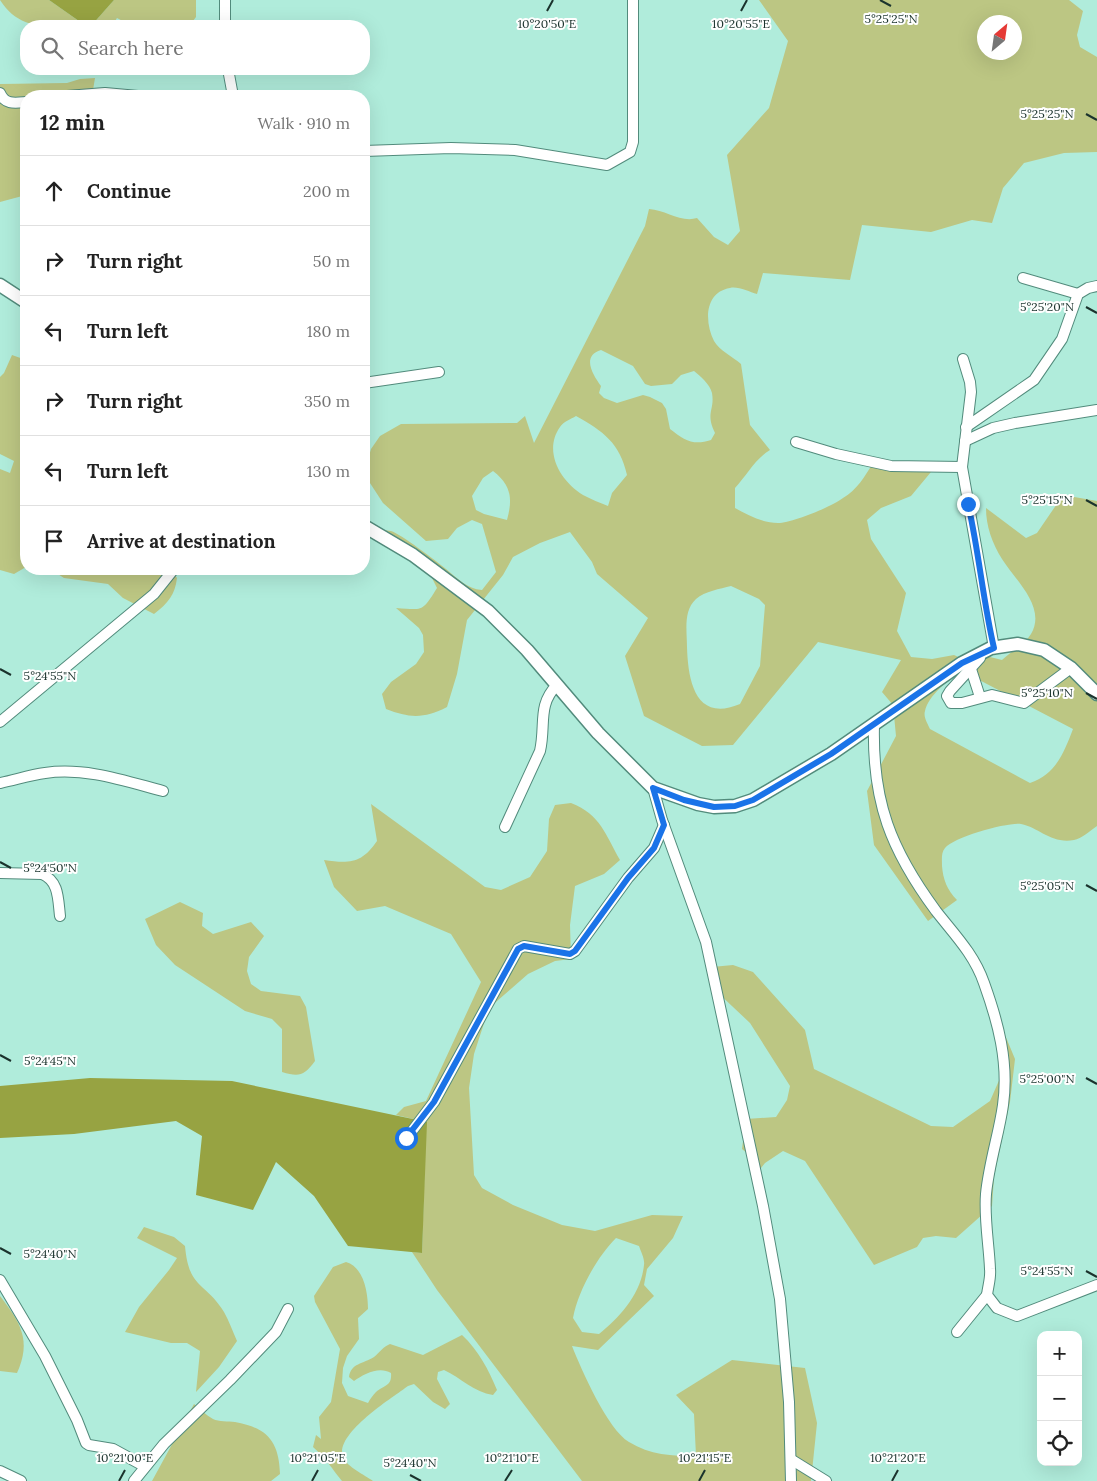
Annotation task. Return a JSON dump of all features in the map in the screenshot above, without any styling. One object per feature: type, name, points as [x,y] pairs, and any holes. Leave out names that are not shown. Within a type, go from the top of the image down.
[{"type":"main road","points":[[0,286],[20,298]]},
{"type":"main road","points":[[370,530],[412,555],[488,611],[527,650],[598,733],[653,788],[698,804],[735,806],[753,800],[874,726],[962,663],[992,648],[1018,644],[1031,646],[1057,657],[1097,694]]},
{"type":"street","points":[[225,0],[225,20]]},
{"type":"street","points":[[370,151],[451,148],[515,150],[607,165],[630,152],[633,142],[633,0]]},
{"type":"street","points":[[229,75],[232,90]]},
{"type":"street","points":[[0,93],[6,102],[12,104],[20,103]]},
{"type":"street","points":[[1023,278],[1078,294]]},
{"type":"street","points":[[966,427],[1027,386],[1042,370],[1062,339],[1078,294],[1088,288],[1097,286]]},
{"type":"street","points":[[963,360],[971,392],[962,467],[979,553],[992,648],[970,666],[950,691],[948,700],[956,704],[980,697],[1002,696],[1024,703],[1071,668]]},
{"type":"street","points":[[370,382],[439,372]]},
{"type":"street","points":[[964,442],[993,428],[1097,410]]},
{"type":"street","points":[[796,442],[836,454],[891,466],[962,467]]},
{"type":"street","points":[[0,722],[154,594],[169,575]]},
{"type":"street","points":[[970,666],[980,697]]},
{"type":"street","points":[[505,827],[540,751],[543,739],[543,710],[547,695],[558,685]]},
{"type":"street","points":[[874,726],[877,784],[883,811],[895,847],[910,874],[975,961],[1000,1031],[1005,1078],[1003,1104],[986,1195],[987,1242],[991,1270],[987,1295],[957,1332]]},
{"type":"street","points":[[0,783],[44,773],[74,771],[115,778],[163,791]]},
{"type":"street","points":[[653,788],[664,825],[706,942],[763,1206],[780,1299],[792,1460],[791,1481]]},
{"type":"street","points":[[406,1138],[434,1102],[518,949],[524,946],[570,954],[575,951],[628,878],[654,848],[664,825]]},
{"type":"street","points":[[0,873],[42,874],[48,876],[55,882],[60,916]]},
{"type":"street","points":[[0,1280],[46,1356],[86,1443],[89,1446],[113,1449],[144,1466]]},
{"type":"street","points":[[987,1295],[997,1308],[1017,1316],[1033,1312],[1097,1285]]},
{"type":"street","points":[[134,1481],[144,1466],[276,1332],[288,1309]]},
{"type":"street","points":[[792,1460],[826,1481]]},
{"type":"street","points":[[0,1470],[21,1481]]},
{"type":"green space","points":[[0,0],[49,0],[77,20],[22,20],[8,11]]},
{"type":"green space","points":[[49,0],[114,0],[96,20],[77,20]]},
{"type":"green space","points":[[114,0],[196,0],[196,17],[194,20],[121,20],[117,18],[116,20],[96,20]]},
{"type":"green space","points":[[759,0],[1069,0],[1083,11],[1077,35],[1080,47],[1097,57],[1097,152],[1064,153],[1024,163],[1003,188],[992,223],[972,220],[931,232],[862,225],[850,280],[763,273],[757,294],[740,288],[730,288],[716,295],[711,301],[709,308],[709,325],[714,341],[741,364],[750,425],[770,450],[755,463],[735,488],[735,508],[761,520],[772,523],[784,522],[821,510],[848,495],[873,463],[931,472],[911,496],[881,508],[867,520],[871,539],[906,593],[897,631],[911,657],[932,659],[954,655],[969,662],[986,656],[1002,660],[1031,634],[1035,624],[1032,604],[995,547],[988,528],[986,508],[1026,538],[1037,533],[1063,495],[1097,501],[1097,826],[1080,838],[1066,841],[1052,838],[1021,824],[1005,825],[982,831],[950,844],[943,852],[943,871],[948,888],[957,900],[928,921],[874,845],[867,791],[896,736],[893,705],[882,692],[901,660],[818,642],[733,745],[702,746],[644,716],[625,656],[648,618],[597,574],[592,562],[570,532],[540,543],[513,557],[503,575],[467,620],[457,674],[447,707],[431,714],[416,716],[402,714],[386,709],[382,694],[391,682],[416,664],[424,652],[423,635],[419,628],[396,608],[421,608],[428,602],[437,588],[429,572],[370,537],[370,528],[396,533],[472,588],[482,590],[496,572],[482,524],[472,520],[457,528],[448,539],[426,541],[383,503],[370,483],[371,449],[380,436],[401,424],[517,423],[525,416],[534,443],[645,226],[649,209],[679,218],[697,218],[714,237],[728,245],[740,231],[727,155],[769,108],[788,41]],"holes":[[[601,350],[633,366],[645,384],[651,386],[672,384],[681,375],[694,371],[707,383],[712,393],[713,399],[710,416],[715,433],[711,440],[694,442],[684,439],[675,433],[670,429],[666,409],[662,403],[650,397],[643,395],[617,403],[604,398],[599,393],[601,386],[590,366],[591,357]],[[576,416],[594,427],[615,446],[620,454],[627,475],[612,493],[608,506],[583,495],[567,482],[556,465],[554,455],[555,436],[561,425],[565,422]],[[493,471],[504,481],[509,492],[510,505],[507,520],[476,510],[472,496],[483,478]],[[731,586],[759,599],[765,605],[760,666],[740,704],[725,708],[713,708],[704,703],[692,685],[689,672],[686,628],[689,609],[700,596]],[[964,672],[1073,729],[1058,762],[1046,775],[1030,783],[930,729],[925,716],[930,699],[952,678]]]},
{"type":"green space","points":[[95,78],[93,90],[20,90],[20,197],[0,202],[0,84],[67,83],[80,79]]},
{"type":"green space","points":[[12,355],[20,358],[20,570],[14,574],[0,570],[0,469],[10,473],[14,461],[0,454],[0,377],[4,373]]},
{"type":"green space","points":[[59,575],[175,575],[177,578],[175,589],[170,598],[154,614],[123,598],[108,584],[64,578]]},
{"type":"green space","points":[[571,803],[589,813],[601,826],[620,860],[604,874],[575,886],[570,925],[571,959],[555,961],[528,974],[489,1008],[474,1054],[469,1088],[474,1175],[482,1188],[513,1205],[562,1225],[595,1231],[652,1215],[683,1216],[673,1238],[647,1269],[644,1285],[654,1296],[598,1350],[572,1346],[588,1383],[612,1425],[629,1442],[645,1450],[661,1454],[696,1456],[694,1414],[676,1395],[732,1360],[805,1368],[817,1423],[811,1481],[582,1481],[437,1290],[412,1252],[422,1253],[426,1122],[396,1115],[404,1107],[426,1101],[481,982],[451,934],[385,906],[357,911],[334,887],[324,860],[348,862],[355,860],[366,854],[377,841],[371,804],[485,887],[501,890],[530,877],[547,851],[549,819],[555,805]],"holes":[[[616,1238],[639,1246],[644,1265],[639,1286],[634,1295],[622,1312],[599,1334],[582,1332],[573,1318],[579,1297],[595,1265]]]},
{"type":"green space","points":[[180,902],[203,913],[202,926],[213,934],[251,922],[264,936],[249,957],[247,971],[251,984],[261,991],[300,996],[306,1007],[315,1061],[308,1070],[297,1075],[282,1072],[282,1029],[272,1019],[245,1011],[175,965],[156,945],[145,919]]},
{"type":"green space","points":[[733,965],[753,972],[805,1030],[814,1069],[931,1126],[953,1127],[990,1101],[1008,1060],[1005,1035],[1015,1059],[1010,1102],[994,1177],[992,1206],[956,1238],[936,1236],[923,1238],[917,1247],[874,1265],[805,1161],[783,1151],[765,1163],[757,1173],[747,1153],[742,1149],[746,1119],[776,1117],[787,1100],[790,1086],[750,1023],[715,990],[712,967]]},
{"type":"green space","points":[[90,1078],[232,1081],[427,1122],[422,1253],[348,1246],[314,1196],[276,1162],[253,1210],[196,1195],[202,1136],[176,1121],[74,1134],[0,1138],[0,1086]]},
{"type":"green space","points":[[144,1227],[174,1237],[185,1246],[190,1271],[224,1312],[237,1341],[219,1367],[196,1392],[200,1351],[187,1343],[171,1343],[125,1332],[139,1307],[177,1258],[137,1238]]},
{"type":"green space","points":[[346,1262],[357,1269],[364,1281],[368,1309],[358,1318],[359,1339],[347,1356],[343,1368],[342,1383],[348,1396],[368,1403],[376,1392],[389,1383],[391,1373],[382,1370],[367,1374],[354,1381],[349,1377],[350,1372],[355,1366],[374,1357],[388,1345],[390,1344],[423,1355],[462,1335],[482,1361],[497,1390],[493,1395],[486,1393],[444,1370],[438,1372],[437,1379],[450,1404],[445,1409],[433,1402],[414,1384],[390,1399],[355,1428],[347,1438],[343,1448],[345,1461],[373,1481],[342,1481],[313,1447],[316,1435],[321,1439],[319,1417],[331,1402],[340,1349],[315,1302],[314,1296],[333,1267]]},
{"type":"green space","points":[[0,1296],[13,1314],[22,1332],[23,1351],[17,1373],[0,1371]]},
{"type":"green space","points":[[194,1404],[213,1419],[235,1422],[256,1428],[270,1438],[277,1453],[280,1474],[271,1481],[152,1481]]},
{"type":"route","points":[[406,1138],[434,1102],[518,949],[524,946],[570,954],[575,951],[628,878],[654,848],[664,825],[653,788],[684,800],[714,807],[735,806],[753,800],[874,726],[962,663],[994,648],[987,618],[976,538],[968,504]]}]
